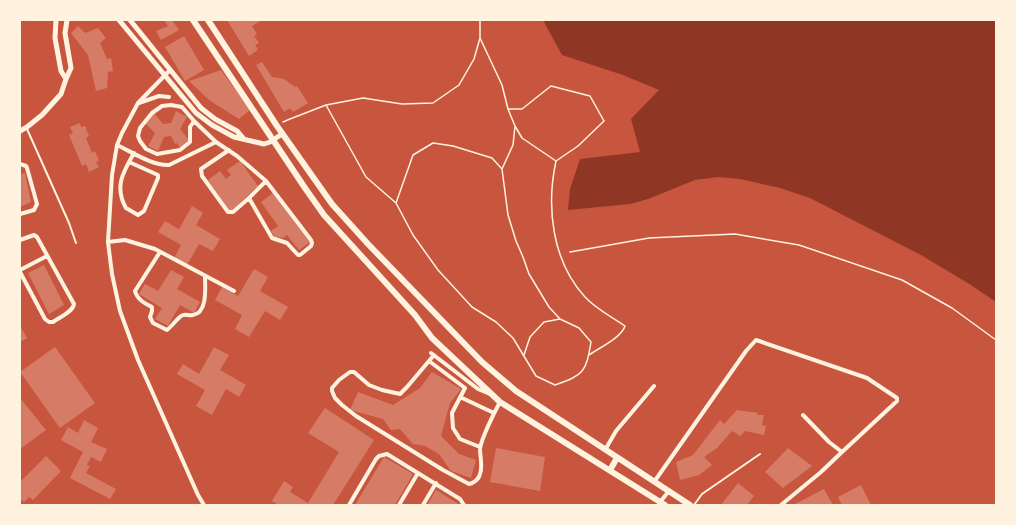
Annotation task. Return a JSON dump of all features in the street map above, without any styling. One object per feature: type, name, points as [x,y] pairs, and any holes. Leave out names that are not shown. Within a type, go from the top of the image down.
[{"type":"main road","points":[[193,20],[324,215],[405,304],[432,338],[500,402],[610,470],[661,504]]},
{"type":"main road","points":[[208,20],[282,134],[332,204],[368,244],[482,362],[516,392],[690,505]]},
{"type":"main road","points":[[610,470],[617,458]]},
{"type":"street","points":[[20,131],[42,115],[61,94],[71,68],[65,33],[67,20]]},
{"type":"street","points":[[119,20],[196,113],[212,125],[234,137],[264,144],[282,134]]},
{"type":"street","points":[[130,20],[201,108],[215,119],[237,132],[243,138]]},
{"type":"street","points":[[55,21],[55,38],[61,70],[66,79]]},
{"type":"street","points":[[170,70],[138,104],[117,145],[112,175],[108,242],[112,274],[120,311],[138,360],[198,495],[204,505]]},
{"type":"street","points":[[138,104],[159,96],[169,97]]},
{"type":"street","points":[[159,96],[162,106]]},
{"type":"street","points":[[194,121],[190,127],[190,142],[180,150],[157,154],[146,149],[138,136],[140,128],[152,113],[162,106],[171,105],[182,107],[216,142],[229,150],[266,181],[311,240],[311,246],[300,255],[287,243],[272,238],[249,198]]},
{"type":"street","points":[[212,125],[215,119]]},
{"type":"street","points":[[117,145],[155,164],[169,165],[216,142]]},
{"type":"street","points":[[229,150],[201,169],[202,176],[228,212],[233,212],[266,181]]},
{"type":"street","points":[[129,162],[158,175],[144,211],[138,215],[126,208],[120,188],[124,171],[129,162],[134,153]]},
{"type":"street","points":[[20,164],[28,168],[37,204],[34,210],[20,214]]},
{"type":"street","points":[[20,240],[34,235],[37,237],[48,256],[74,304],[74,307],[71,310],[53,322],[49,322],[45,319],[20,271],[48,256]]},
{"type":"street","points":[[108,242],[125,240],[160,252],[234,291]]},
{"type":"street","points":[[160,252],[135,291],[136,296],[139,299],[152,307],[150,317],[153,323],[167,330],[181,315],[185,314],[191,316],[201,310],[204,304],[205,276]]},
{"type":"street","points":[[654,482],[746,351],[756,340],[867,378],[897,398],[897,401],[821,472],[781,505]]},
{"type":"street","points":[[492,394],[478,389],[432,354],[429,361],[400,394],[369,385],[354,372],[350,372],[332,388],[335,398],[356,416],[442,470],[469,484],[474,483],[480,475],[482,468],[480,447],[500,402]]},
{"type":"street","points":[[429,361],[465,388],[452,413],[453,428],[460,438],[480,447]]},
{"type":"street","points":[[605,450],[616,431],[654,386]]},
{"type":"street","points":[[460,397],[494,413]]},
{"type":"street","points":[[803,415],[829,442],[842,452]]},
{"type":"street","points":[[349,505],[379,456],[387,454],[436,483],[460,499],[464,505]]},
{"type":"street","points":[[399,505],[418,473]]},
{"type":"street","points":[[423,505],[436,483]]},
{"type":"street","points":[[661,504],[669,491]]},
{"type":"lane","points":[[26,127],[69,223],[76,243]]},
{"type":"lane","points":[[694,505],[702,494],[760,454]]},
{"type":"path","points":[[277,126],[290,119],[326,105],[363,98],[402,104],[433,103],[459,85],[474,59],[480,38],[480,20]]},
{"type":"path","points":[[480,38],[502,85],[508,109],[522,138],[556,161]]},
{"type":"path","points":[[508,109],[522,109],[551,86],[590,96],[604,121],[578,146],[556,161],[552,180],[552,213],[556,244],[566,272],[586,297],[604,312],[625,326],[624,330],[618,336],[589,355]]},
{"type":"path","points":[[326,105],[366,177],[396,202],[413,235],[438,270],[472,307],[496,322],[513,338],[536,376],[555,385],[576,378],[588,364],[591,342],[579,328],[560,319],[549,308],[529,274],[516,241],[508,215],[502,169],[513,145],[515,126]]},
{"type":"path","points":[[396,202],[413,155],[433,143],[453,146],[492,158],[502,169]]},
{"type":"path","points":[[570,252],[649,238],[735,234],[799,245],[902,280],[952,308],[996,340]]},
{"type":"path","points":[[524,356],[530,337],[544,322],[560,319]]},
{"type":"shaded area","points":[[543,20],[996,20],[996,302],[921,255],[810,198],[780,188],[740,179],[718,177],[695,180],[648,199],[630,204],[568,210],[570,189],[580,159],[640,152],[631,119],[659,90],[623,75],[562,55]]},
{"type":"building","points":[[164,20],[172,20],[179,30],[161,40],[156,31],[168,26]]},
{"type":"building","points":[[227,20],[262,20],[252,26],[257,34],[254,36],[259,43],[255,45],[258,50],[249,56]]},
{"type":"building","points":[[78,26],[85,33],[98,28],[106,38],[100,43],[107,59],[111,58],[113,71],[108,72],[107,88],[96,91],[88,55],[71,33]]},
{"type":"building","points":[[184,36],[204,70],[185,81],[165,47]]},
{"type":"building","points":[[262,62],[272,77],[284,79],[295,87],[297,86],[308,103],[293,112],[290,108],[284,112],[256,65]]},
{"type":"building","points":[[221,70],[250,110],[239,119],[209,100],[189,81]]},
{"type":"building","points":[[176,111],[187,117],[180,129],[189,140],[180,148],[177,143],[175,144],[171,136],[164,137],[158,151],[148,146],[155,133],[145,123],[154,113],[163,124],[171,123]]},
{"type":"building","points":[[80,123],[81,127],[85,126],[89,136],[86,138],[92,153],[95,151],[99,161],[96,162],[99,167],[89,172],[86,164],[82,166],[69,135],[73,133],[70,127]]},
{"type":"building","points":[[240,161],[258,186],[230,212],[208,180],[220,171],[226,179],[231,175],[227,170]]},
{"type":"building","points":[[25,173],[31,202],[20,207],[20,174]]},
{"type":"building","points":[[273,193],[310,242],[299,250],[287,235],[283,238],[275,237],[271,231],[278,226],[261,202]]},
{"type":"building","points":[[192,206],[203,213],[196,225],[220,239],[213,251],[199,244],[187,265],[174,258],[181,245],[158,232],[165,221],[179,229]]},
{"type":"building","points":[[44,265],[64,305],[49,314],[28,273]]},
{"type":"building","points":[[254,269],[268,277],[260,291],[288,307],[280,320],[265,311],[249,337],[235,329],[242,315],[215,300],[222,287],[238,296]]},
{"type":"building","points":[[171,270],[184,277],[177,289],[200,302],[194,313],[180,305],[168,326],[155,319],[162,308],[139,294],[145,284],[158,291]]},
{"type":"building","points":[[20,326],[27,338],[20,342]]},
{"type":"building","points":[[55,347],[95,403],[60,428],[20,372]]},
{"type":"building","points":[[214,347],[229,355],[220,370],[246,385],[239,397],[226,389],[212,415],[196,406],[205,390],[177,374],[183,364],[199,374]]},
{"type":"building","points":[[432,372],[461,389],[450,403],[441,436],[459,454],[476,460],[471,478],[451,471],[439,454],[425,446],[413,444],[400,429],[391,430],[383,419],[350,410],[358,392],[393,405],[420,388]]},
{"type":"building","points":[[20,398],[46,430],[20,449]]},
{"type":"building","points":[[325,408],[374,440],[333,505],[279,505],[272,501],[284,481],[293,487],[290,492],[308,503],[339,452],[308,433]]},
{"type":"building","points":[[737,410],[758,413],[757,415],[764,415],[762,425],[766,426],[764,435],[745,431],[740,436],[732,431],[717,448],[704,457],[712,465],[699,475],[680,480],[676,462],[693,455],[720,420],[724,424]]},
{"type":"building","points":[[84,420],[98,428],[91,442],[107,449],[101,462],[91,457],[87,465],[90,466],[86,473],[116,489],[110,499],[70,478],[83,452],[61,440],[68,427],[78,433]]},
{"type":"building","points":[[496,448],[545,457],[540,491],[490,482]]},
{"type":"building","points":[[788,448],[812,466],[783,488],[765,472]]},
{"type":"building","points":[[46,456],[61,471],[33,500],[29,497],[24,502],[22,500],[20,502],[20,482]]},
{"type":"building","points":[[384,457],[413,474],[395,505],[355,505]]},
{"type":"building","points":[[738,483],[754,496],[747,505],[721,505]]},
{"type":"building","points":[[861,485],[871,505],[842,505],[838,497]]},
{"type":"building","points":[[824,489],[833,505],[793,505]]},
{"type":"building","points":[[436,490],[457,503],[458,505],[427,505]]}]
